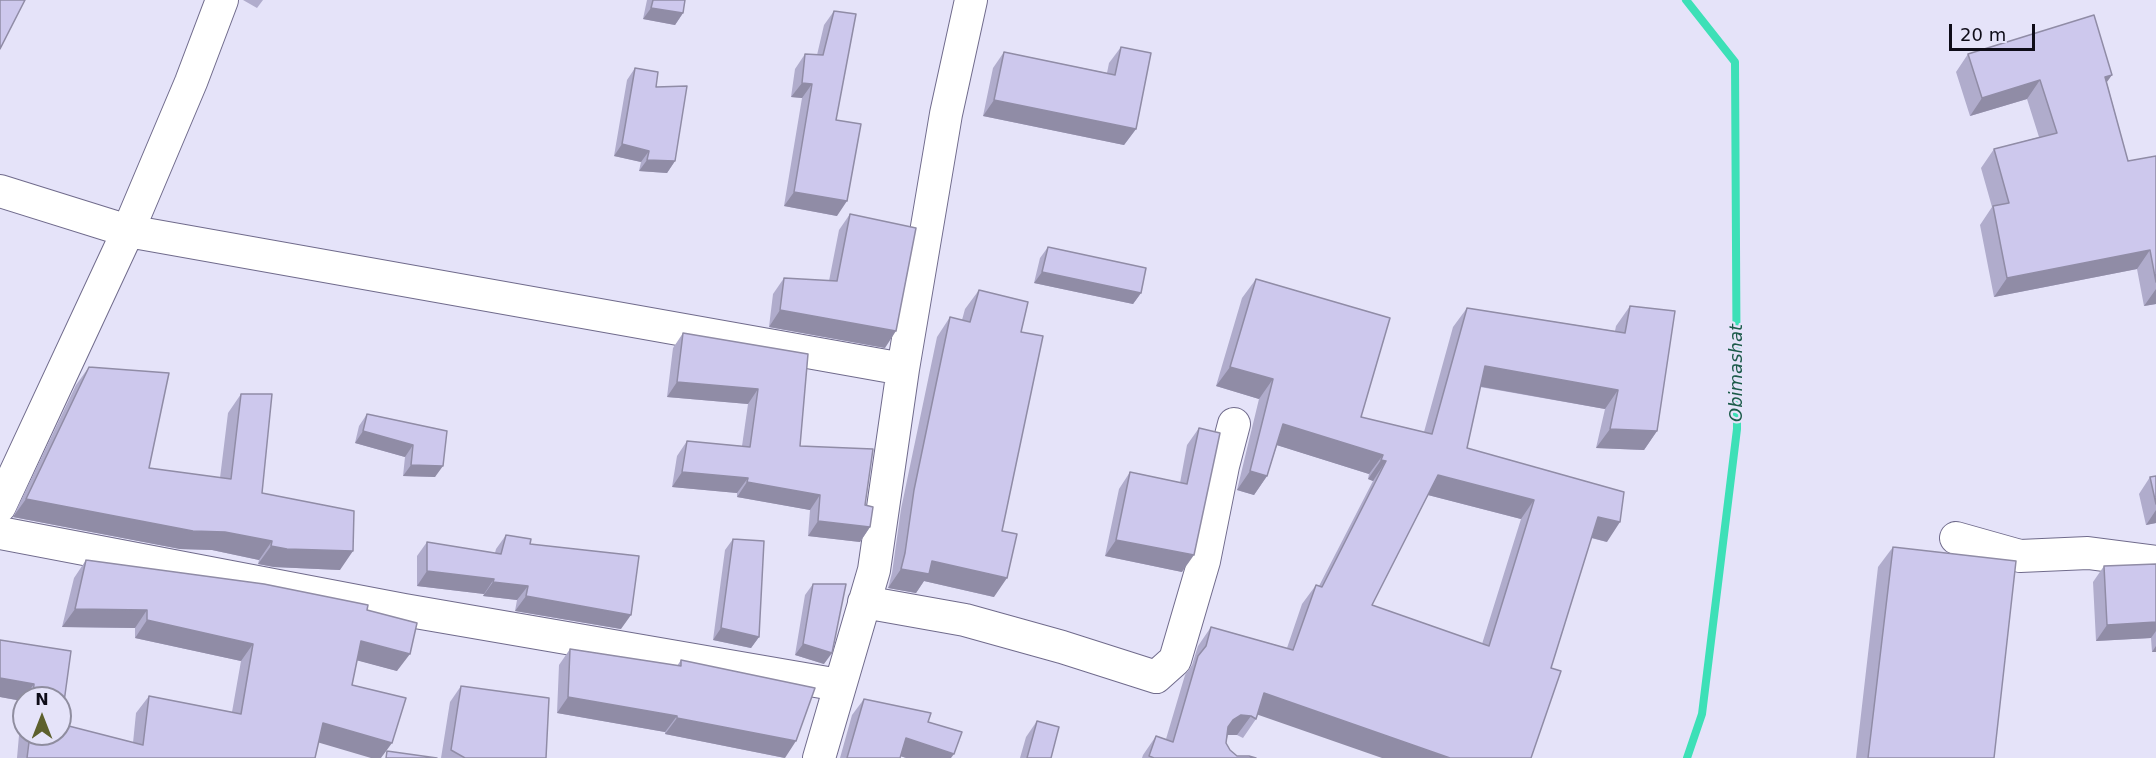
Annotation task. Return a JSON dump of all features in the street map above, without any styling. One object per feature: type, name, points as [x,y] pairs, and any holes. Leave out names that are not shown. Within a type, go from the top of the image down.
[{"type":"street","points":[[0,506],[128,231],[191,82],[222,0]]},
{"type":"street","points":[[819,758],[874,570],[903,369],[946,114],[971,0]]},
{"type":"street","points":[[0,191],[128,231],[903,369]]},
{"type":"street","points":[[864,602],[965,620],[1062,647],[1156,677],[1175,660],[1204,561],[1234,424]]},
{"type":"street","points":[[0,533],[404,610],[839,685]]},
{"type":"street","points":[[1956,538],[2019,556],[2088,554],[2156,562]]},
{"type":"building","points":[[0,0],[25,0],[0,49]]},
{"type":"building","points":[[653,0],[685,0],[683,13],[651,8]]},
{"type":"building","points":[[834,11],[856,14],[836,120],[861,124],[847,201],[794,192],[812,84],[802,83],[805,54],[823,55]]},
{"type":"building","points":[[2094,15],[2112,75],[2105,77],[2128,161],[2156,156],[2156,282],[2150,250],[2007,278],[1993,206],[2009,203],[1994,149],[2057,133],[2040,80],[1982,98],[1968,54]]},
{"type":"building","points":[[1121,47],[1151,53],[1136,129],[994,100],[1004,52],[1115,75]]},
{"type":"building","points":[[635,68],[658,72],[656,87],[687,86],[675,161],[647,160],[649,151],[622,144]]},
{"type":"building","points":[[850,214],[916,228],[896,331],[780,310],[784,278],[837,281]]},
{"type":"building","points":[[1048,247],[1146,268],[1141,293],[1042,272]]},
{"type":"building","points":[[1256,279],[1390,318],[1361,417],[1432,434],[1467,308],[1625,333],[1630,306],[1675,311],[1657,431],[1610,429],[1618,390],[1485,366],[1467,448],[1624,492],[1620,522],[1598,517],[1551,668],[1561,671],[1531,758],[1450,758],[1264,693],[1256,719],[1241,715],[1233,720],[1228,727],[1226,743],[1237,756],[1256,758],[1154,758],[1149,756],[1156,736],[1173,742],[1198,656],[1206,646],[1211,627],[1293,650],[1316,585],[1322,587],[1386,461],[1381,460],[1383,455],[1283,424],[1267,476],[1250,471],[1273,379],[1230,367]],"holes":[[[1438,475],[1534,500],[1489,646],[1372,605]]]},
{"type":"building","points":[[979,290],[1028,302],[1021,332],[1043,336],[1002,531],[1017,534],[1007,578],[932,561],[929,574],[901,569],[914,490],[950,317],[970,322]]},
{"type":"building","points":[[683,333],[808,354],[800,446],[873,449],[865,505],[873,507],[870,527],[818,521],[820,495],[747,482],[748,478],[682,472],[687,441],[750,447],[758,389],[677,382]]},
{"type":"building","points":[[89,367],[169,373],[149,468],[231,479],[241,394],[272,394],[262,493],[354,511],[353,551],[287,549],[271,546],[272,541],[225,532],[193,531],[26,499]]},
{"type":"building","points":[[367,414],[447,431],[443,466],[411,465],[413,445],[363,431]]},
{"type":"building","points":[[1199,428],[1220,433],[1194,555],[1116,540],[1130,472],[1187,484]]},
{"type":"building","points":[[2156,476],[2156,504],[2150,477]]},
{"type":"building","points":[[506,535],[531,539],[530,544],[639,556],[631,615],[526,596],[528,586],[493,582],[494,579],[427,571],[427,542],[501,554]]},
{"type":"building","points":[[733,539],[764,541],[759,637],[721,628]]},
{"type":"building","points":[[1893,547],[2016,561],[1994,758],[1868,758]]},
{"type":"building","points":[[86,560],[264,584],[368,605],[367,610],[417,623],[410,654],[361,641],[352,685],[406,698],[392,743],[323,723],[315,758],[27,758],[28,746],[72,746],[72,727],[143,745],[149,696],[241,714],[253,644],[147,620],[147,610],[75,609]]},
{"type":"building","points":[[2156,564],[2156,622],[2107,625],[2104,566]]},
{"type":"building","points":[[813,584],[846,584],[832,653],[803,644]]},
{"type":"building","points":[[0,640],[71,651],[66,686],[34,686],[34,684],[0,678]]},
{"type":"building","points":[[570,649],[681,666],[681,660],[815,688],[796,741],[677,718],[677,716],[568,697]]},
{"type":"building","points":[[461,686],[549,698],[546,758],[465,758],[451,750]]},
{"type":"building","points":[[864,699],[931,713],[928,722],[962,732],[954,754],[906,738],[900,758],[847,758]]},
{"type":"building","points":[[1037,721],[1059,727],[1051,758],[1027,758]]},
{"type":"building","points":[[387,751],[437,758],[386,758]]},
{"type":"waterway","name":"Obimashat","points":[[1686,0],[1735,62],[1737,429],[1702,714],[1687,758]]}]
